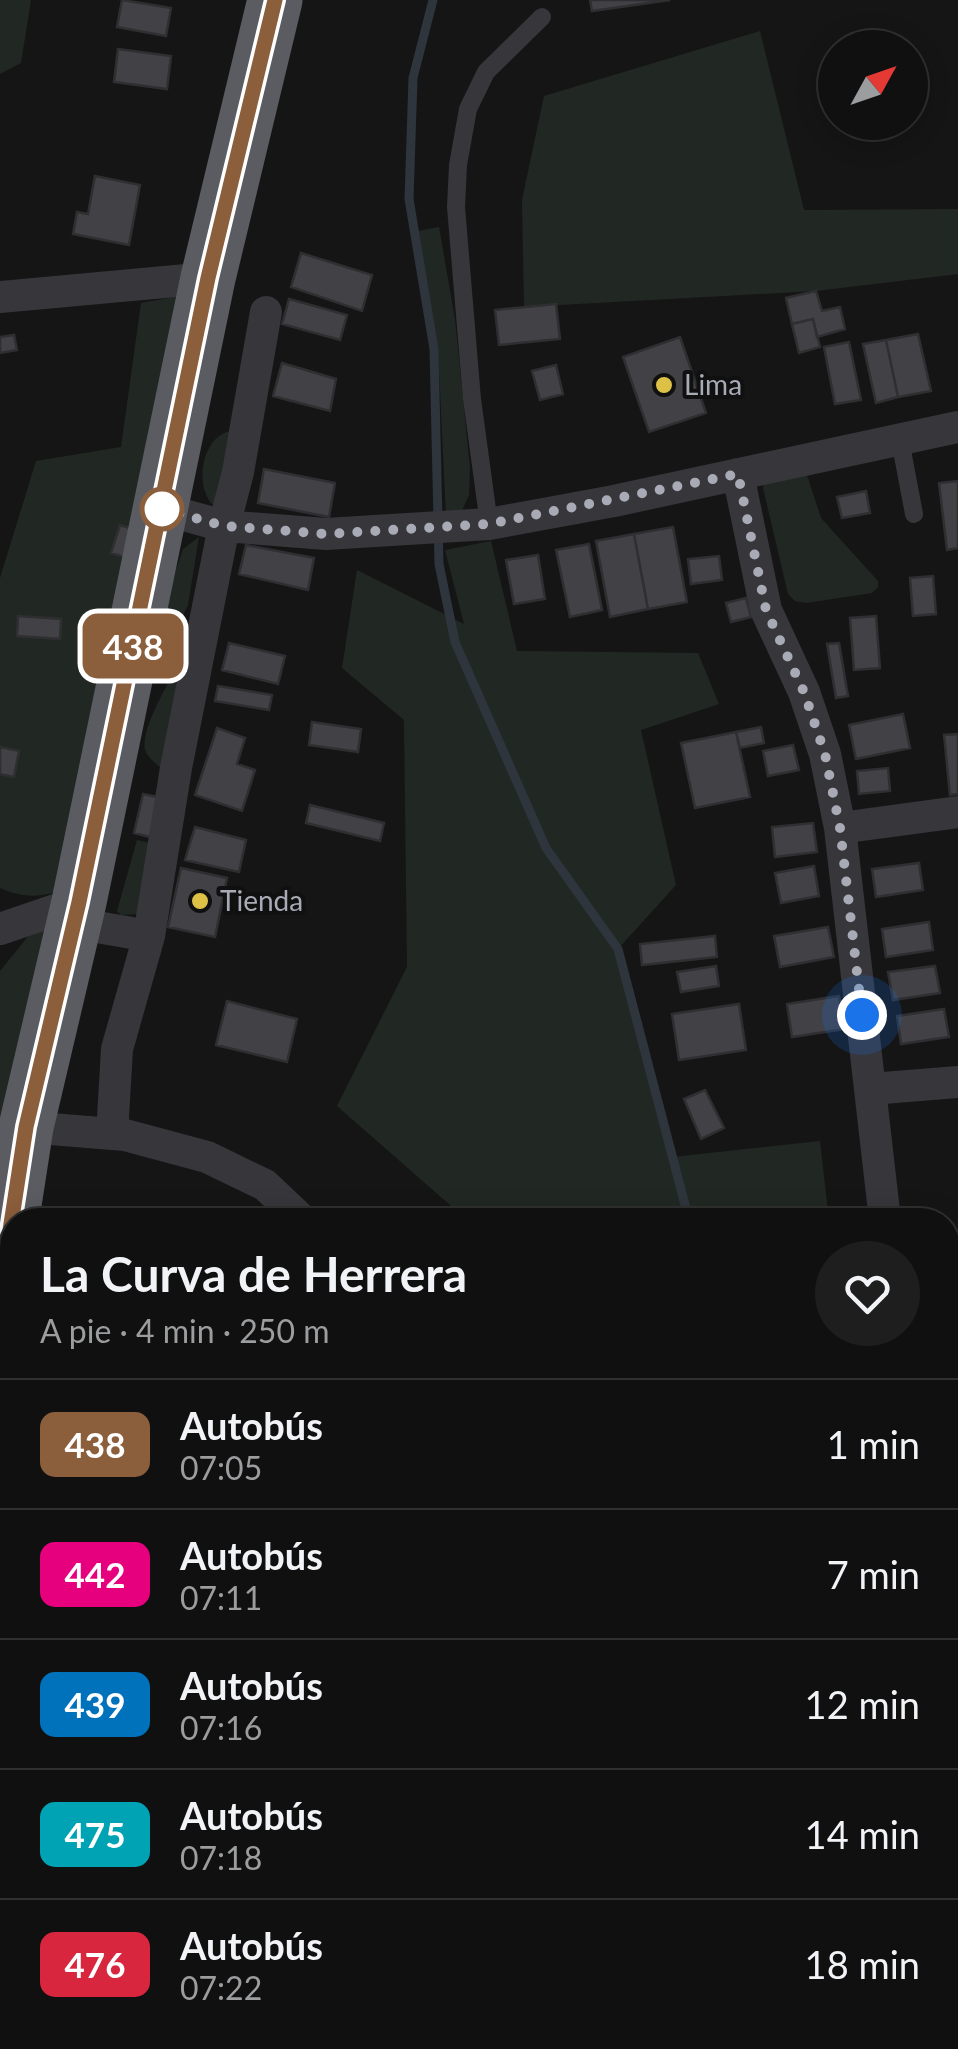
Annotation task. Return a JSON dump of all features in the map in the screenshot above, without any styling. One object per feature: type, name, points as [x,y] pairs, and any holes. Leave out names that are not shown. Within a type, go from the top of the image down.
[{"type":"highway","points":[[13,1208],[26,1127],[36,916],[162,510],[208,278],[276,0]]},
{"type":"street","points":[[0,297],[208,278]]},
{"type":"street","points":[[112,1134],[117,1049],[149,936],[176,768],[238,472],[266,312]]},
{"type":"street","points":[[162,510],[224,526],[326,534],[480,524],[958,426]]},
{"type":"street","points":[[738,474],[766,610],[810,707],[825,754],[840,828],[884,1208]]},
{"type":"street","points":[[840,828],[958,812]]},
{"type":"street","points":[[36,916],[149,936]]},
{"type":"street","points":[[871,1090],[958,1082]]},
{"type":"street","points":[[26,1127],[112,1134],[207,1158],[264,1186],[289,1208]]},
{"type":"lane","points":[[480,524],[456,207],[458,165],[468,109],[486,72],[542,17]]},
{"type":"lane","points":[[900,440],[914,514]]},
{"type":"shaded area","points":[[0,0],[31,0],[21,63],[0,74]]},
{"type":"shaded area","points":[[760,31],[804,210],[958,209],[958,274],[816,291],[524,307],[522,200],[544,96]]},
{"type":"shaded area","points":[[439,227],[455,319],[470,468],[469,495],[460,515],[446,516],[438,349],[418,231]]},
{"type":"shaded area","points":[[174,297],[184,300],[67,889],[41,895],[18,894],[0,888],[0,578],[36,461],[121,447],[141,303]]},
{"type":"shaded area","points":[[231,431],[215,507],[204,488],[204,464],[213,442]]},
{"type":"shaded area","points":[[807,475],[821,518],[878,581],[872,593],[806,603],[795,601],[788,594],[763,488],[764,484]]},
{"type":"shaded area","points":[[199,537],[188,605],[153,675],[171,585],[183,549]]},
{"type":"shaded area","points":[[491,541],[517,651],[698,653],[719,704],[641,730],[676,885],[618,949],[673,1157],[820,1141],[828,1208],[453,1208],[337,1106],[407,967],[404,720],[342,668],[357,570],[464,624],[445,550]]},
{"type":"shaded area","points":[[181,660],[161,768],[146,753],[147,730]]},
{"type":"shaded area","points":[[137,840],[159,845],[139,914],[121,915],[117,911]]},
{"type":"shaded area","points":[[51,925],[0,1198],[0,971],[34,929]]},
{"type":"building","points":[[122,0],[171,8],[166,36],[117,27]]},
{"type":"building","points":[[590,0],[670,0],[592,11]]},
{"type":"building","points":[[118,49],[171,56],[167,89],[114,82]]},
{"type":"building","points":[[95,176],[140,185],[129,245],[73,234],[77,212],[88,214]]},
{"type":"building","points":[[301,253],[372,275],[362,311],[291,287]]},
{"type":"building","points":[[816,291],[822,311],[840,307],[845,329],[817,337],[813,319],[792,324],[786,298]]},
{"type":"building","points":[[289,299],[347,315],[340,340],[282,324]]},
{"type":"building","points":[[556,304],[560,339],[499,345],[495,310]]},
{"type":"building","points":[[813,319],[820,347],[799,353],[792,324]]},
{"type":"building","points":[[918,334],[931,391],[898,397],[886,340]]},
{"type":"building","points":[[14,335],[17,350],[0,353],[0,337]]},
{"type":"building","name":"Lima","points":[[680,337],[706,413],[649,432],[623,357]]},
{"type":"building","points":[[886,340],[898,397],[876,403],[863,344]]},
{"type":"building","points":[[849,342],[861,400],[835,404],[824,347]]},
{"type":"building","points":[[282,363],[336,379],[330,411],[273,396]]},
{"type":"building","points":[[556,365],[563,394],[540,400],[532,371]]},
{"type":"building","points":[[264,469],[335,483],[329,517],[258,503]]},
{"type":"building","points":[[958,481],[958,548],[947,550],[939,483]]},
{"type":"building","points":[[866,491],[870,513],[842,518],[837,497]]},
{"type":"building","points":[[120,525],[136,530],[127,558],[111,553]]},
{"type":"building","points":[[673,527],[687,602],[648,609],[634,534]]},
{"type":"building","points":[[634,534],[648,609],[610,617],[596,541]]},
{"type":"building","points":[[589,544],[602,610],[570,617],[556,550]]},
{"type":"building","points":[[246,545],[314,558],[308,590],[239,574]]},
{"type":"building","points":[[538,555],[545,599],[514,604],[506,560]]},
{"type":"building","points":[[719,556],[722,580],[691,584],[688,559]]},
{"type":"building","points":[[933,576],[936,614],[913,616],[910,578]]},
{"type":"building","points":[[746,598],[751,617],[731,622],[726,603]]},
{"type":"building","points":[[18,616],[61,619],[60,639],[17,636]]},
{"type":"building","points":[[876,616],[880,668],[854,670],[850,618]]},
{"type":"building","points":[[229,643],[285,656],[278,684],[222,670]]},
{"type":"building","points":[[839,643],[848,696],[836,698],[827,644]]},
{"type":"building","points":[[218,686],[272,695],[269,710],[215,701]]},
{"type":"building","points":[[903,714],[910,748],[856,759],[849,725]]},
{"type":"building","points":[[312,722],[361,729],[358,752],[309,745]]},
{"type":"building","points":[[761,727],[764,743],[740,748],[736,732]]},
{"type":"building","points":[[217,728],[245,738],[237,764],[255,770],[242,811],[195,795]]},
{"type":"building","points":[[736,732],[750,797],[695,808],[681,743]]},
{"type":"building","points":[[958,734],[958,794],[950,795],[944,735]]},
{"type":"building","points":[[793,745],[799,770],[768,776],[763,751]]},
{"type":"building","points":[[0,747],[19,751],[14,777],[0,774]]},
{"type":"building","points":[[888,768],[890,791],[859,794],[857,771]]},
{"type":"building","points":[[143,794],[167,799],[158,839],[134,833]]},
{"type":"building","points":[[310,805],[384,823],[380,841],[306,823]]},
{"type":"building","points":[[813,823],[817,852],[775,857],[772,827]]},
{"type":"building","points":[[195,827],[246,840],[239,872],[185,860]]},
{"type":"building","points":[[919,863],[923,890],[876,897],[872,869]]},
{"type":"building","points":[[814,866],[819,896],[781,903],[775,873]]},
{"type":"building","points":[[181,868],[227,878],[215,937],[168,927]]},
{"type":"building","points":[[929,922],[933,950],[886,957],[882,929]]},
{"type":"building","points":[[828,927],[834,957],[780,967],[774,936]]},
{"type":"building","points":[[715,936],[717,957],[642,965],[640,944]]},
{"type":"building","points":[[716,966],[719,986],[681,992],[677,972]]},
{"type":"building","points":[[935,966],[940,993],[893,1000],[888,972]]},
{"type":"building","points":[[839,996],[845,1029],[792,1037],[787,1004]]},
{"type":"building","points":[[227,1001],[297,1019],[287,1062],[216,1045]]},
{"type":"building","points":[[739,1004],[746,1050],[679,1060],[672,1014]]},
{"type":"building","points":[[944,1009],[949,1037],[901,1044],[897,1016]]},
{"type":"building","points":[[705,1090],[724,1128],[701,1139],[684,1099]]},
{"type":"waterway","points":[[433,0],[413,78],[409,199],[434,349],[439,564],[455,642],[546,848],[618,949],[686,1208]]},
{"type":"bus line","name":"438","points":[[13,1208],[26,1127],[79,902],[208,278],[275,0]]},
{"type":"place","name":"Lima","points":[[664,385]]},
{"type":"place","name":"Tienda","points":[[200,901]]},
{"type":"route","points":[[162,509],[224,526],[326,534],[489,524],[738,474],[766,610],[804,692],[825,754],[840,828],[862,1015]]}]
